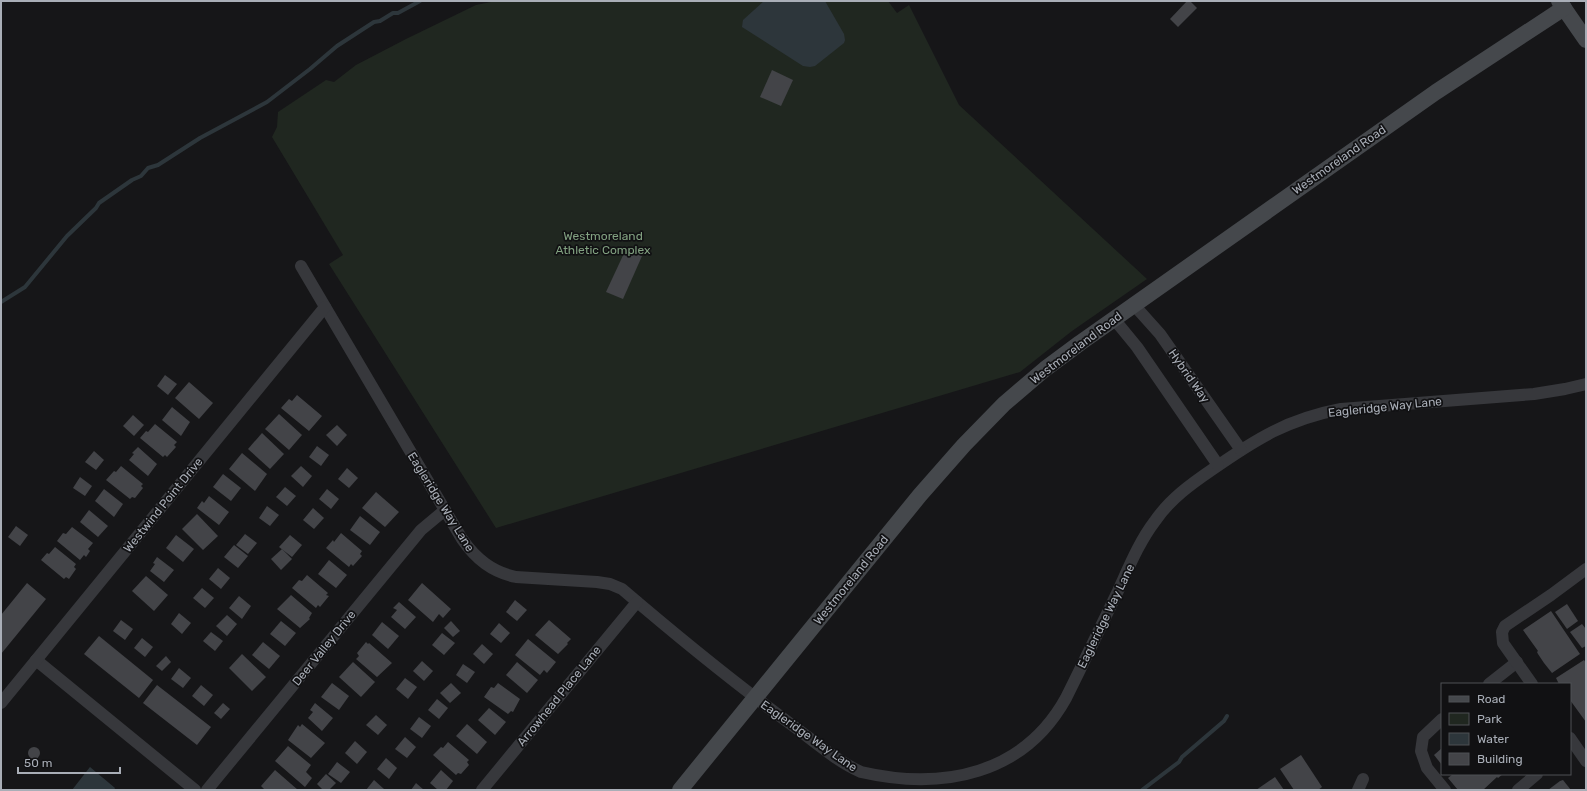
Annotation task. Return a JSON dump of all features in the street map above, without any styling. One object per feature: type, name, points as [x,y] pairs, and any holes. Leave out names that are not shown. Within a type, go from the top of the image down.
[{"type":"street","points":[[1565,3],[1586,40]]},
{"type":"street","name":"Westmoreland Road","points":[[680,790],[915,501],[964,445],[1004,404],[1063,356],[1114,319],[1565,3]]},
{"type":"street","name":"Eagleridge Way Lane","points":[[301,266],[471,552],[493,570],[505,575],[597,582],[610,584],[622,589],[755,698],[847,764],[873,777],[901,787],[947,784],[977,777],[1005,764],[1030,746],[1050,724],[1066,698],[1146,534],[1164,509],[1186,488],[1260,437],[1280,427],[1324,412],[1358,407],[1534,394],[1586,384]]},
{"type":"street","name":"Hybrid Way","points":[[1134,305],[1160,334],[1240,450]]},
{"type":"street","name":"Westwind Point Drive","points":[[1,703],[325,307]]},
{"type":"street","points":[[1114,319],[1137,347],[1218,465]]},
{"type":"street","name":"Deer Valley Drive","points":[[207,790],[421,530],[445,510]]},
{"type":"street","points":[[1531,683],[1503,643],[1502,632],[1505,626],[1586,569]]},
{"type":"street","name":"Arrowhead Place Lane","points":[[482,790],[637,602]]},
{"type":"street","points":[[36,660],[195,790]]},
{"type":"street","points":[[1490,683],[1517,662]]},
{"type":"street","points":[[1441,720],[1423,737],[1421,751],[1426,768],[1446,790]]},
{"type":"street","points":[[1571,743],[1586,761]]},
{"type":"street","points":[[1518,790],[1536,775]]},
{"type":"green space","name":"Westmoreland Athletic Complex","points":[[496,1],[888,1],[897,13],[909,5],[959,105],[1147,279],[1072,331],[1020,372],[496,528],[329,264],[343,255],[272,137],[277,127],[278,112],[326,80],[334,82],[356,65],[406,39],[476,5]]},
{"type":"water","points":[[764,1],[825,1],[844,34],[844,43],[815,66],[803,66],[742,27],[743,20]]},
{"type":"water","points":[[90,767],[115,788],[114,790],[72,790]]},
{"type":"building","points":[[1187,1],[1190,1],[1197,8],[1178,27],[1170,19]]},
{"type":"building","points":[[772,70],[793,80],[781,106],[760,97]]},
{"type":"building","points":[[626,249],[642,256],[623,299],[606,292]]},
{"type":"building","points":[[165,375],[177,384],[168,395],[157,386]]},
{"type":"building","points":[[189,382],[213,403],[199,419],[175,398]]},
{"type":"building","points":[[297,395],[322,416],[309,431],[281,408],[289,399],[292,401]]},
{"type":"building","points":[[172,407],[190,422],[181,436],[162,420]]},
{"type":"building","points":[[279,414],[302,435],[289,450],[265,429]]},
{"type":"building","points":[[133,415],[144,425],[134,436],[123,426]]},
{"type":"building","points":[[155,424],[177,442],[174,445],[176,447],[167,457],[165,455],[163,457],[140,438]]},
{"type":"building","points":[[337,425],[347,435],[337,446],[326,435]]},
{"type":"building","points":[[262,433],[284,454],[270,469],[248,449]]},
{"type":"building","points":[[317,446],[329,455],[321,466],[309,457]]},
{"type":"building","points":[[138,447],[157,464],[148,476],[129,460],[134,454],[132,453]]},
{"type":"building","points":[[94,451],[104,460],[96,470],[85,462]]},
{"type":"building","points":[[242,453],[267,474],[255,491],[229,469]]},
{"type":"building","points":[[121,466],[143,484],[141,486],[143,488],[135,498],[132,497],[130,499],[106,480]]},
{"type":"building","points":[[301,466],[312,476],[303,487],[291,476]]},
{"type":"building","points":[[347,468],[358,478],[349,488],[338,479]]},
{"type":"building","points":[[223,474],[241,488],[231,501],[213,487]]},
{"type":"building","points":[[80,477],[92,486],[85,496],[73,488]]},
{"type":"building","points":[[285,487],[296,496],[287,506],[276,497]]},
{"type":"building","points":[[104,489],[123,504],[114,517],[95,501]]},
{"type":"building","points":[[327,489],[339,499],[331,509],[319,499]]},
{"type":"building","points":[[376,492],[399,512],[385,527],[362,508]]},
{"type":"building","points":[[209,496],[229,512],[219,525],[197,508],[202,501],[204,503]]},
{"type":"building","points":[[267,506],[279,515],[270,526],[259,518]]},
{"type":"building","points":[[313,508],[324,518],[314,529],[303,520]]},
{"type":"building","points":[[89,510],[108,526],[98,537],[80,522]]},
{"type":"building","points":[[197,514],[218,536],[203,550],[182,529]]},
{"type":"building","points":[[360,516],[380,532],[370,545],[350,530]]},
{"type":"building","points":[[16,526],[28,535],[20,546],[8,537]]},
{"type":"building","points":[[72,527],[93,543],[88,549],[90,551],[86,557],[84,555],[80,560],[57,541],[63,533],[66,534]]},
{"type":"building","points":[[341,533],[362,551],[360,554],[362,556],[353,566],[351,564],[349,567],[326,548],[333,540],[334,542]]},
{"type":"building","points":[[245,534],[257,543],[248,554],[236,545]]},
{"type":"building","points":[[176,535],[194,549],[183,562],[166,548]]},
{"type":"building","points":[[290,535],[302,545],[292,557],[279,547]]},
{"type":"building","points":[[234,545],[248,556],[238,568],[224,557]]},
{"type":"building","points":[[55,547],[76,564],[74,567],[76,569],[69,579],[66,577],[64,579],[41,560]]},
{"type":"building","points":[[282,549],[292,559],[281,570],[271,559]]},
{"type":"building","points":[[157,557],[174,570],[164,582],[150,571],[155,564],[153,563]]},
{"type":"building","points":[[329,560],[347,575],[336,588],[318,574]]},
{"type":"building","points":[[218,568],[230,578],[221,589],[209,579]]},
{"type":"building","points":[[307,575],[328,593],[326,595],[329,596],[320,607],[318,605],[316,608],[292,588],[299,580],[302,581]]},
{"type":"building","points":[[146,576],[168,595],[154,611],[132,591]]},
{"type":"building","points":[[27,583],[46,599],[1,654],[1,615]]},
{"type":"building","points":[[422,583],[451,609],[443,618],[439,614],[433,622],[408,600]]},
{"type":"building","points":[[202,588],[214,598],[205,608],[193,598]]},
{"type":"building","points":[[291,595],[312,613],[309,618],[310,619],[300,628],[277,609]]},
{"type":"building","points":[[239,596],[251,606],[242,619],[229,608]]},
{"type":"building","points":[[515,600],[527,610],[517,621],[506,612]]},
{"type":"building","points":[[399,602],[416,617],[405,629],[391,617],[397,610],[393,608]]},
{"type":"building","points":[[1567,604],[1578,621],[1567,629],[1555,612]]},
{"type":"building","points":[[1551,611],[1580,654],[1552,673],[1523,630]]},
{"type":"building","points":[[179,613],[191,623],[182,634],[171,624]]},
{"type":"building","points":[[227,615],[237,624],[227,636],[216,626]]},
{"type":"building","points":[[121,620],[133,629],[125,640],[113,631]]},
{"type":"building","points":[[549,620],[571,639],[558,654],[535,635]]},
{"type":"building","points":[[281,621],[296,633],[285,646],[270,634]]},
{"type":"building","points":[[451,621],[460,631],[453,637],[444,628]]},
{"type":"building","points":[[382,622],[399,636],[388,649],[372,635]]},
{"type":"building","points":[[499,623],[510,633],[501,643],[490,634]]},
{"type":"building","points":[[1582,624],[1586,629],[1586,646],[1582,648],[1570,632]]},
{"type":"building","points":[[211,632],[223,641],[215,651],[203,641]]},
{"type":"building","points":[[442,633],[455,643],[444,655],[432,645]]},
{"type":"building","points":[[99,636],[153,680],[139,698],[84,654]]},
{"type":"building","points":[[142,638],[153,647],[145,657],[134,648]]},
{"type":"building","points":[[528,639],[556,662],[547,673],[544,670],[540,675],[515,655]]},
{"type":"building","points":[[263,642],[280,656],[269,669],[252,655]]},
{"type":"building","points":[[366,642],[392,663],[377,677],[356,659],[359,656],[357,653]]},
{"type":"building","points":[[482,644],[493,654],[484,664],[473,654]]},
{"type":"building","points":[[242,654],[266,677],[252,691],[229,668]]},
{"type":"building","points":[[166,656],[171,662],[162,671],[156,666]]},
{"type":"building","points":[[1584,660],[1586,663],[1586,722],[1571,701],[1571,683],[1558,683],[1556,678]]},
{"type":"building","points":[[422,661],[433,671],[424,681],[413,671]]},
{"type":"building","points":[[353,662],[375,682],[361,697],[339,677]]},
{"type":"building","points":[[517,662],[538,680],[527,693],[506,675]]},
{"type":"building","points":[[463,664],[475,672],[467,683],[456,675]]},
{"type":"building","points":[[179,668],[191,678],[183,688],[171,679]]},
{"type":"building","points":[[405,678],[417,687],[408,699],[396,689]]},
{"type":"building","points":[[332,683],[349,696],[339,710],[321,697]]},
{"type":"building","points":[[451,683],[461,693],[450,703],[440,693]]},
{"type":"building","points":[[498,683],[520,699],[513,712],[511,711],[508,714],[484,697],[491,687],[494,688]]},
{"type":"building","points":[[157,685],[211,727],[197,745],[143,703]]},
{"type":"building","points":[[201,685],[213,695],[204,706],[192,696]]},
{"type":"building","points":[[437,699],[448,708],[439,719],[428,710]]},
{"type":"building","points":[[223,703],[230,709],[221,719],[214,713]]},
{"type":"building","points":[[315,703],[333,718],[322,731],[308,718],[313,712],[310,710]]},
{"type":"building","points":[[489,708],[506,722],[495,735],[478,720]]},
{"type":"building","points":[[376,715],[387,725],[378,735],[366,725]]},
{"type":"building","points":[[419,717],[431,726],[422,738],[410,729]]},
{"type":"building","points":[[302,724],[325,743],[311,758],[288,740],[298,725],[300,727]]},
{"type":"building","points":[[467,724],[487,742],[477,754],[456,736]]},
{"type":"building","points":[[405,737],[416,747],[407,758],[395,749]]},
{"type":"building","points":[[355,741],[367,752],[357,764],[345,753]]},
{"type":"building","points":[[448,742],[469,760],[467,762],[469,765],[461,774],[458,773],[456,775],[433,755],[441,747],[443,748]]},
{"type":"building","points":[[288,746],[311,765],[306,772],[312,778],[305,787],[275,761]]},
{"type":"building","points":[[32,747],[36,747],[40,753],[36,759],[32,759],[28,755],[28,751]]},
{"type":"building","points":[[1441,749],[1441,764],[1434,755]]},
{"type":"building","points":[[1301,755],[1322,787],[1318,790],[1294,790],[1280,769]]},
{"type":"building","points":[[386,758],[397,768],[389,779],[377,769]]},
{"type":"building","points":[[337,762],[350,772],[341,783],[328,774]]},
{"type":"building","points":[[275,770],[298,790],[265,790],[261,786]]},
{"type":"building","points":[[441,770],[453,781],[446,790],[438,790],[430,783]]},
{"type":"building","points":[[326,774],[336,783],[329,790],[323,790],[317,784]]},
{"type":"building","points":[[1452,775],[1502,775],[1498,778],[1497,777],[1483,790],[1458,790],[1448,778]]},
{"type":"building","points":[[1275,777],[1284,790],[1256,790]]},
{"type":"building","points":[[374,780],[384,789],[383,790],[366,790]]},
{"type":"building","points":[[1563,780],[1571,790],[1548,790],[1560,781]]},
{"type":"building","points":[[416,783],[424,790],[411,790]]},
{"type":"waterway","points":[[1,302],[25,287],[67,236],[96,208],[99,203],[132,180],[141,176],[148,168],[158,165],[200,138],[267,102],[337,46],[374,22],[380,21],[393,13],[398,13],[420,1]]},
{"type":"waterway","points":[[1142,790],[1179,762],[1182,757],[1224,721],[1227,716]]}]
